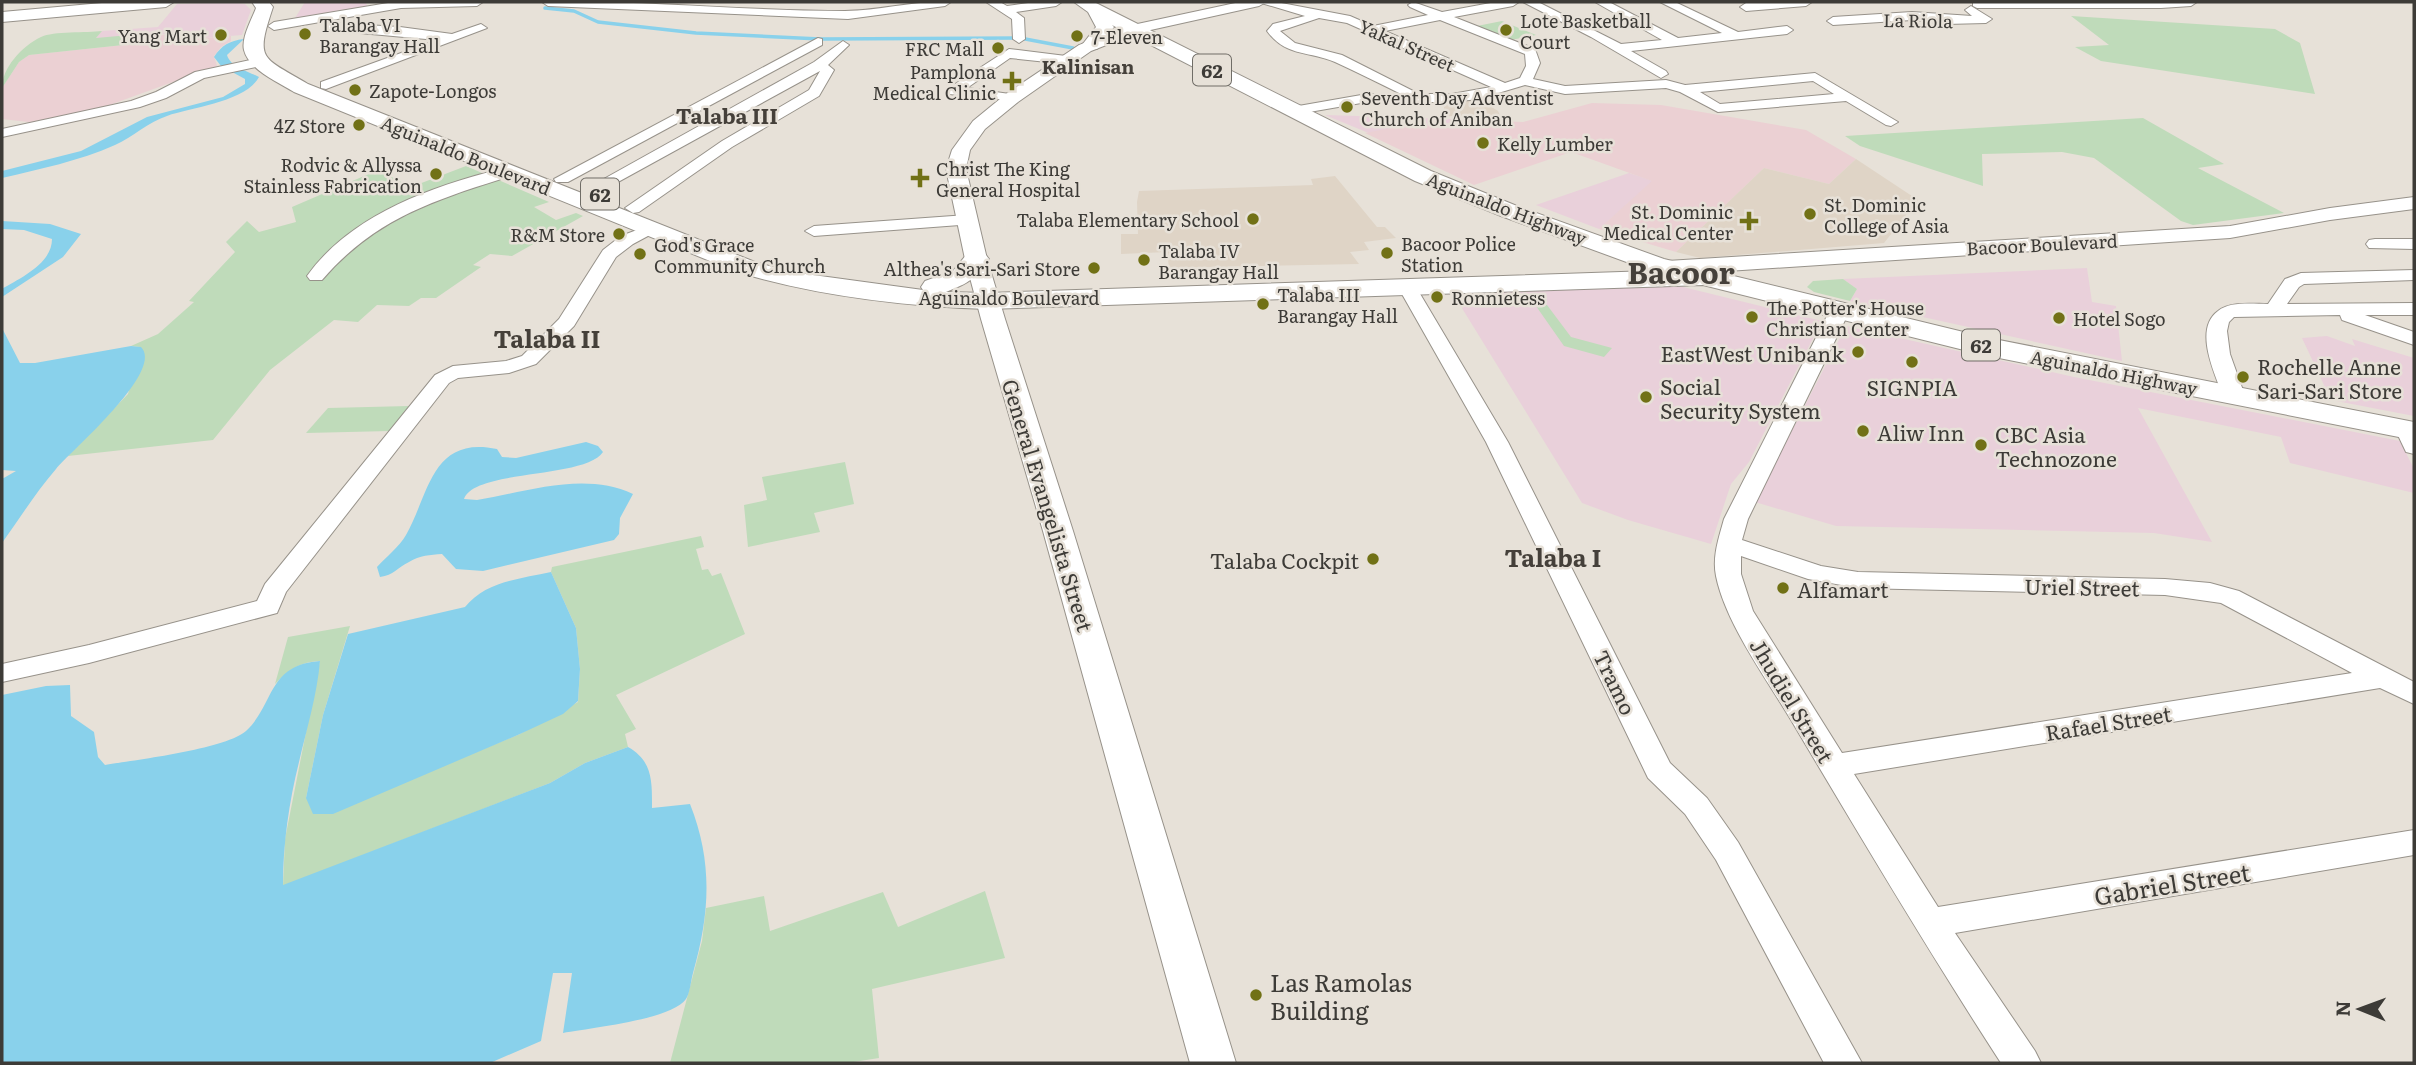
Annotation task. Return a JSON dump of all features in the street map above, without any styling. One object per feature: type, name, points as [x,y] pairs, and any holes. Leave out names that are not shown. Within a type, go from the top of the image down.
[{"type":"highway","points":[[2,9],[105,2]]},
{"type":"highway","points":[[2,9],[42,5],[166,2]]},
{"type":"highway","points":[[250,63],[251,46],[265,7],[260,2]]},
{"type":"highway","points":[[273,30],[287,4]]},
{"type":"highway","points":[[1088,5],[1105,27],[1091,45]]},
{"type":"highway","name":"Aguinaldo Highway","points":[[1088,5],[1292,111],[1437,182],[1570,234],[1667,268],[1984,346],[2234,396],[2412,436]]},
{"type":"highway","name":"Aguinaldo Boulevard","points":[[273,30],[270,43],[276,56],[297,71],[326,85],[634,208],[793,266],[846,278],[986,295],[1190,280],[1667,268]]},
{"type":"highway","name":"Aguinaldo Boulevard","points":[[250,63],[301,88],[718,258],[799,281],[884,294],[986,295],[1407,287],[1702,277]]},
{"type":"highway","points":[[1561,271],[1582,267],[1588,262],[1585,250],[1570,234]]},
{"type":"highway","points":[[934,287],[962,277],[976,259]]},
{"type":"main road","name":"General Evangelista Street","points":[[1213,1063],[1058,531],[986,295],[956,169],[958,158],[979,125],[1012,98],[1091,45],[1133,29],[1259,2]]},
{"type":"main road","name":"Bacoor Boulevard","points":[[1667,268],[2230,232],[2330,214],[2414,203]]},
{"type":"main road","name":"Bacoor Boulevard","points":[[1702,277],[2128,255],[2261,244],[2414,219]]},
{"type":"main road","points":[[2104,240],[2128,255]]},
{"type":"street","points":[[273,30],[388,6],[477,2]]},
{"type":"street","points":[[548,2],[848,15],[945,2]]},
{"type":"street","points":[[992,2],[1019,20],[1019,39]]},
{"type":"street","points":[[1005,10],[1056,2]]},
{"type":"street","name":"Yakal Street","points":[[1264,2],[1350,20],[1505,88]]},
{"type":"street","points":[[1374,29],[1513,2]]},
{"type":"street","points":[[1529,2],[1620,48],[1661,74]]},
{"type":"street","points":[[1601,2],[1676,42]]},
{"type":"street","points":[[1666,2],[1736,35]]},
{"type":"street","points":[[1740,4],[1805,2]]},
{"type":"street","points":[[2157,3],[2191,2]]},
{"type":"street","points":[[1418,3],[1530,52],[1534,66],[1525,81]]},
{"type":"street","name":"La Riola","points":[[1833,21],[1912,16],[1946,20],[1986,19],[1974,7],[2157,3]]},
{"type":"street","points":[[1620,48],[1787,30],[1740,4]]},
{"type":"street","points":[[1885,4],[1912,16]]},
{"type":"street","points":[[273,30],[345,27],[382,20],[406,11],[447,10]]},
{"type":"street","points":[[1321,15],[1278,27],[1273,31],[1281,41],[1290,46],[1337,58],[1419,98]]},
{"type":"street","points":[[345,27],[349,30],[400,31],[452,38]]},
{"type":"street","points":[[326,85],[481,28]]},
{"type":"street","points":[[562,179],[818,42]]},
{"type":"street","points":[[592,191],[819,65],[843,45]]},
{"type":"street","points":[[1012,98],[954,91],[1009,53],[1066,60]]},
{"type":"street","points":[[3,132],[135,104],[161,95],[191,78],[250,63]]},
{"type":"street","points":[[634,208],[727,144],[814,93],[827,70],[819,65]]},
{"type":"street","points":[[1292,111],[1350,99],[1465,96],[1525,81],[1565,90],[1655,84],[1685,89],[1815,77],[1891,122]]},
{"type":"street","points":[[714,82],[814,93]]},
{"type":"street","points":[[1685,89],[1718,108],[1848,97]]},
{"type":"street","points":[[646,135],[727,144]]},
{"type":"street","points":[[316,276],[338,249],[369,227],[439,197],[509,172]]},
{"type":"street","points":[[814,231],[967,220]]},
{"type":"street","points":[[2,673],[89,654],[268,607],[274,590],[442,379],[453,372],[509,367],[529,360],[567,322],[609,254],[627,240],[650,230]]},
{"type":"street","points":[[2375,244],[2414,244]]},
{"type":"street","points":[[2273,310],[2292,283],[2301,279],[2414,275]]},
{"type":"street","name":"Tramo","points":[[1407,287],[1497,442],[1659,770],[1696,806],[1727,851],[1843,1063]]},
{"type":"street","points":[[2234,396],[2216,341],[2219,322],[2225,315],[2240,310],[2414,309]]},
{"type":"street","points":[[2331,310],[2414,339]]},
{"type":"street","name":"Jhudiel Street","points":[[1839,312],[1736,519],[1729,544],[1728,575],[1740,611],[1832,766],[1929,923],[2022,1063]]},
{"type":"street","name":"Uriel Street","points":[[1729,544],[1817,573],[1858,580],[2165,587],[2210,591],[2258,611],[2414,694]]},
{"type":"street","name":"Rafael Street","points":[[1832,766],[2383,678]]},
{"type":"street","name":"Gabriel Street","points":[[1929,923],[2414,843]]},
{"type":"shaded area","points":[[305,2],[371,2],[366,3],[368,8],[292,23]]},
{"type":"shaded area","points":[[177,4],[245,4],[251,10],[242,35],[204,38],[188,36],[190,32],[95,39],[102,31],[158,27]]},
{"type":"shaded area","points":[[192,32],[189,36],[231,36],[231,41],[221,47],[214,56],[217,66],[104,107],[37,123],[2,119],[2,88],[19,62],[29,55],[142,43],[150,36]]},
{"type":"shaded area","points":[[1479,99],[1498,111],[1501,117],[1444,116],[1444,102]]},
{"type":"shaded area","points":[[1592,103],[1661,105],[1806,130],[1856,159],[1829,184],[1764,168],[1676,252],[1599,229],[1652,181],[1571,152],[1474,185],[1365,133],[1397,127],[1447,125],[1451,119],[1523,122]]},
{"type":"shaded area","points":[[1325,115],[1451,119],[1447,125],[1397,127],[1371,134]]},
{"type":"shaded area","name":"St. Dominic College of Asia","points":[[1856,159],[1918,200],[1884,243],[1700,258],[1676,252],[1764,168],[1829,184]]},
{"type":"shaded area","points":[[1629,173],[1653,181],[1599,229],[1536,205]]},
{"type":"shaded area","name":"Talaba Elementary School","points":[[1335,176],[1377,227],[1385,227],[1396,238],[1364,242],[1369,250],[1350,252],[1359,264],[1169,268],[1167,252],[1121,254],[1121,234],[1138,234],[1139,191],[1313,185],[1311,179]]},
{"type":"shaded area","points":[[2087,268],[2092,302],[2116,306],[2122,361],[1850,301],[1857,289],[1843,279]]},
{"type":"shaded area","points":[[1679,286],[1822,321],[1749,462],[1731,484],[1711,544],[1628,520],[1582,503],[1452,292]]},
{"type":"shaded area","points":[[1846,326],[2074,377],[2400,441],[2414,469],[2414,493],[2290,463],[2281,437],[2138,408],[2212,542],[2154,533],[1836,526],[1755,502]]},
{"type":"shaded area","points":[[2327,336],[2355,346],[2352,339],[2414,358],[2414,416],[2331,400],[2302,338]]},
{"type":"green space","points":[[2071,16],[2275,29],[2300,43],[2315,94],[2101,61],[2075,47],[2109,45]]},
{"type":"green space","name":"Lote Basketball Court","points":[[1502,21],[1536,35],[1511,40],[1477,26]]},
{"type":"green space","points":[[102,31],[96,38],[152,33],[142,43],[29,55],[19,62],[2,88],[9,65],[20,52],[41,37]]},
{"type":"green space","points":[[2143,118],[2224,164],[2198,168],[2284,213],[2193,225],[2181,221],[2094,158],[2062,152],[1982,154],[1983,186],[1860,146],[1845,136]]},
{"type":"green space","points":[[466,166],[549,202],[534,207],[556,220],[576,213],[583,216],[512,256],[490,254],[473,265],[481,267],[436,298],[421,298],[409,306],[377,305],[358,322],[334,320],[270,370],[213,440],[68,456],[128,394],[140,347],[131,346],[158,334],[194,302],[189,301],[235,252],[226,242],[247,221],[259,232],[296,222],[292,207],[378,170],[411,187]]},
{"type":"green space","points":[[1843,279],[1857,289],[1850,301],[1814,292],[1807,287],[1813,281]]},
{"type":"green space","points":[[1547,305],[1571,337],[1612,348],[1604,357],[1564,346],[1536,306]]},
{"type":"green space","points":[[409,406],[390,431],[306,433],[328,408]]},
{"type":"green space","points":[[845,462],[854,504],[814,513],[820,532],[748,547],[744,505],[767,500],[762,477]]},
{"type":"green space","points":[[701,536],[704,547],[696,549],[702,570],[708,569],[712,576],[721,573],[745,634],[616,695],[636,729],[625,734],[628,747],[585,763],[550,783],[283,886],[285,839],[320,661],[295,668],[275,684],[288,637],[350,626],[323,715],[306,798],[452,762],[520,734],[578,702],[580,669],[576,628],[551,572],[552,567]]},
{"type":"green space","points":[[985,891],[1005,958],[872,989],[879,1058],[847,1063],[670,1063],[702,941],[706,908],[764,896],[770,931],[883,892],[898,927]]},
{"type":"water","points":[[244,39],[227,55],[236,66],[259,77],[243,92],[218,103],[160,119],[122,142],[88,156],[2,178],[2,171],[81,151],[147,117],[223,97],[245,84],[245,79],[221,66],[214,57],[226,44]]},
{"type":"water","points":[[2,221],[50,224],[81,234],[63,257],[2,297],[2,289],[41,263],[51,248],[52,239],[24,230],[2,229]]},
{"type":"water","points":[[2,328],[20,363],[35,363],[131,346],[141,347],[145,358],[140,374],[129,391],[49,478],[2,543],[2,479],[16,471],[2,470]]},
{"type":"water","points":[[586,442],[598,446],[603,452],[592,461],[575,467],[487,483],[472,489],[464,499],[477,500],[555,485],[595,484],[614,487],[633,494],[620,518],[619,534],[614,540],[483,571],[456,569],[442,554],[425,556],[380,577],[377,567],[406,535],[435,472],[445,460],[458,451],[475,447],[497,449],[502,457],[516,458]]},
{"type":"water","points":[[551,572],[576,628],[580,669],[578,701],[563,714],[520,734],[333,814],[313,814],[306,798],[323,715],[348,634],[465,607],[473,598],[493,586]]},
{"type":"water","points":[[320,661],[314,699],[295,777],[284,854],[283,885],[550,783],[585,763],[628,747],[647,766],[651,781],[652,808],[690,804],[703,846],[706,908],[699,951],[686,999],[677,1006],[647,1018],[563,1033],[572,973],[553,973],[541,1041],[490,1063],[2,1063],[2,695],[46,686],[70,685],[71,716],[94,732],[98,757],[105,765],[179,753],[235,737],[246,731],[255,720],[281,678],[303,664]]},
{"type":"waterway","points":[[545,8],[574,11],[598,22],[696,33],[820,39],[1018,38]]},
{"type":"waterway","points":[[1020,38],[1073,48]]},
{"type":"place","name":"Lote Basketball Court","points":[[1506,30]]},
{"type":"place","name":"Talaba VI Barangay Hall","points":[[305,34]]},
{"type":"place","name":"Yang Mart","points":[[221,35]]},
{"type":"place","name":"7-Eleven","points":[[1077,36]]},
{"type":"place","name":"FRC Mall","points":[[998,48]]},
{"type":"place","name":"Pamplona Medical Clinic","points":[[1012,81]]},
{"type":"place","name":"Zapote-Longos","points":[[355,90]]},
{"type":"place","name":"Seventh Day Adventist Church of Aniban","points":[[1347,107]]},
{"type":"place","name":"4Z Store","points":[[359,125]]},
{"type":"place","name":"Kelly Lumber","points":[[1483,143]]},
{"type":"place","name":"Rodvic & Allyssa Stainless Fabrication","points":[[436,174]]},
{"type":"place","name":"Christ The King General Hospital","points":[[920,178]]},
{"type":"place","name":"St. Dominic College of Asia","points":[[1810,214]]},
{"type":"place","name":"Talaba Elementary School","points":[[1253,219]]},
{"type":"place","name":"St. Dominic Medical Center","points":[[1749,221]]},
{"type":"place","name":"R&M Store","points":[[619,234]]},
{"type":"place","name":"Bacoor Police Station","points":[[1387,253]]},
{"type":"place","name":"God's Grace Community Church","points":[[640,254]]},
{"type":"place","name":"Talaba IV Barangay Hall","points":[[1144,260]]},
{"type":"place","name":"Althea's Sari-Sari Store","points":[[1094,268]]},
{"type":"place","name":"Ronnietess","points":[[1437,297]]},
{"type":"place","name":"Talaba III Barangay Hall","points":[[1263,304]]},
{"type":"place","name":"The Potter's House Christian Center","points":[[1752,317]]},
{"type":"place","name":"Hotel Sogo","points":[[2059,318]]},
{"type":"place","name":"EastWest Unibank","points":[[1858,352]]},
{"type":"place","name":"SIGNPIA","points":[[1912,362]]},
{"type":"place","name":"Rochelle Anne Sari-Sari Store","points":[[2243,377]]},
{"type":"place","name":"Social Security System","points":[[1646,397]]},
{"type":"place","name":"Aliw Inn","points":[[1863,431]]},
{"type":"place","name":"CBC Asia Technozone","points":[[1981,445]]},
{"type":"place","name":"Talaba Cockpit","points":[[1373,559]]},
{"type":"place","name":"Alfamart","points":[[1783,588]]},
{"type":"place","name":"Las Ramolas Building","points":[[1256,995]]},
{"type":"district","name":"Kalinisan","points":[[1088,66]]},
{"type":"district","name":"Talaba III","points":[[727,114]]},
{"type":"district","name":"Bacoor","points":[[1681,271]]},
{"type":"district","name":"Talaba II","points":[[547,337]]},
{"type":"district","name":"Talaba I","points":[[1553,556]]}]
